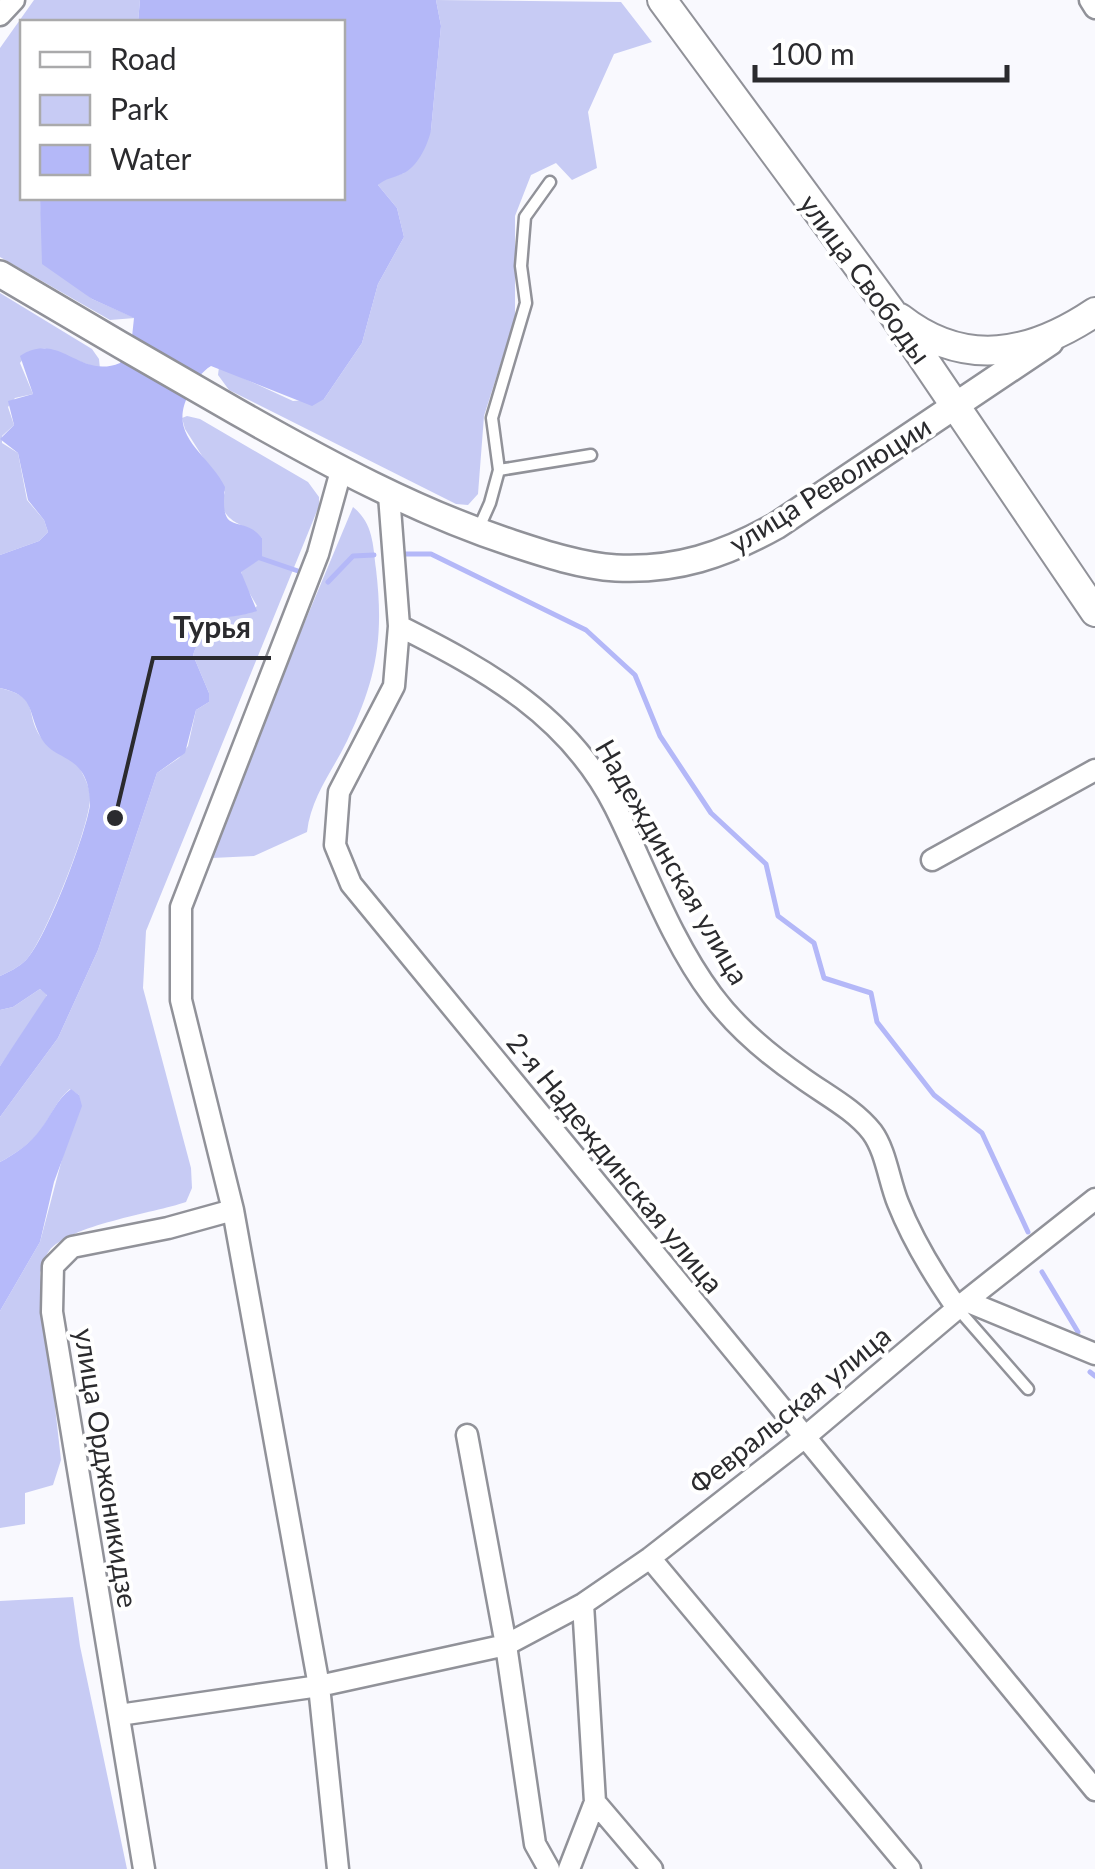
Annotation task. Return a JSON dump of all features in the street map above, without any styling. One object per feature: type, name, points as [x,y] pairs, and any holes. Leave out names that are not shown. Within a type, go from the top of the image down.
[{"type":"main road","name":"улица Свободы","points":[[662,0],[891,311],[1095,612]]},
{"type":"main road","points":[[891,311],[919,333],[957,347],[999,351],[1036,345],[1084,320]]},
{"type":"street","points":[[0,15],[14,0]]},
{"type":"street","points":[[1090,0],[1095,8]]},
{"type":"street","name":"улица Революции","points":[[0,274],[112,342],[389,495],[477,532],[544,554],[615,568],[683,564],[734,550],[1084,320]]},
{"type":"street","points":[[338,1869],[319,1686],[234,1210],[181,1000],[181,907],[318,554],[341,471]]},
{"type":"street","name":"2-я Надеждинская улица","points":[[389,495],[399,626],[394,686],[338,792],[335,845],[351,884],[1095,1790]]},
{"type":"street","name":"Надеждинская улица","points":[[399,626],[467,660],[512,689],[546,714],[580,750],[613,802],[684,949],[712,996],[794,1072],[859,1118],[875,1136],[898,1204],[929,1267],[962,1304]]},
{"type":"street","points":[[932,860],[1095,770]]},
{"type":"street","name":"Февральская улица","points":[[118,1715],[319,1686],[506,1645],[584,1604],[650,1558],[805,1437],[1095,1198]]},
{"type":"street","name":"улица Орджоникидзе","points":[[144,1869],[52,1312],[54,1266],[72,1247],[234,1210]]},
{"type":"street","points":[[962,1304],[1095,1354]]},
{"type":"street","points":[[467,1435],[506,1645],[535,1844],[550,1869]]},
{"type":"street","points":[[650,1558],[910,1869]]},
{"type":"street","points":[[569,1869],[595,1802],[584,1604]]},
{"type":"street","points":[[595,1802],[652,1869]]},
{"type":"lane","points":[[477,532],[499,470],[492,418],[526,303],[520,266],[525,217],[550,182]]},
{"type":"lane","points":[[499,470],[591,455]]},
{"type":"lane","points":[[962,1304],[1028,1389]]},
{"type":"green space","points":[[34,0],[140,0],[138,20],[20,20],[20,200],[40,200],[42,228],[83,291],[135,318],[110,320],[0,257],[0,48]]},
{"type":"green space","points":[[436,0],[621,2],[652,42],[614,54],[588,112],[597,168],[572,180],[556,163],[531,175],[515,216],[515,318],[484,416],[478,494],[468,505],[456,504],[229,390],[218,375],[219,367],[293,401],[324,399],[362,343],[378,284],[404,237],[397,208],[378,185],[404,173],[431,130],[441,26]]},
{"type":"green space","points":[[0,293],[92,349],[100,369],[44,348],[28,352],[20,363],[33,394],[15,398],[8,407],[14,425],[2,436],[2,443],[18,453],[27,500],[44,520],[48,532],[39,541],[0,555]]},
{"type":"green space","points":[[182,418],[200,419],[308,482],[319,497],[319,506],[146,931],[143,988],[191,1168],[192,1188],[186,1202],[74,1234],[48,1253],[40,1273],[61,1460],[53,1485],[25,1493],[25,1524],[0,1528],[0,1311],[40,1242],[79,1095],[70,1089],[36,1136],[0,1162],[0,1117],[58,1038],[98,950],[157,773],[179,758],[188,746],[196,710],[209,702],[193,655],[201,637],[218,617],[257,606],[241,571],[261,558],[262,538],[224,511],[221,504],[225,492],[185,429]]},
{"type":"green space","points":[[353,507],[365,520],[371,535],[379,616],[376,657],[357,719],[317,796],[307,832],[254,856],[212,858],[240,777]]},
{"type":"green space","points":[[0,688],[26,701],[40,736],[55,750],[74,759],[90,795],[76,853],[44,930],[26,960],[0,976]]},
{"type":"green space","points":[[40,989],[47,994],[44,1003],[0,1066],[0,1010],[13,1007]]},
{"type":"green space","points":[[73,1597],[127,1869],[0,1869],[0,1601]]},
{"type":"shaded area","points":[[71,1089],[79,1095],[82,1106],[54,1182],[40,1242],[0,1311],[0,1162],[32,1140]]},
{"type":"water","points":[[140,0],[436,0],[441,26],[431,130],[412,167],[378,185],[397,208],[404,237],[378,284],[362,343],[324,399],[312,406],[211,366],[197,380],[184,406],[185,432],[225,487],[225,514],[233,523],[262,538],[262,558],[241,572],[257,611],[212,622],[201,639],[193,655],[209,702],[196,710],[185,753],[157,773],[98,950],[58,1038],[0,1117],[0,1066],[47,995],[40,989],[13,1007],[0,1010],[0,976],[26,960],[44,931],[73,862],[90,805],[83,773],[45,744],[25,700],[0,688],[0,555],[39,541],[48,532],[28,500],[18,453],[0,439],[14,425],[8,401],[33,394],[20,356],[47,349],[93,365],[120,363],[132,337],[134,318],[92,299],[42,264],[40,200],[345,200],[345,20],[138,20]]},
{"type":"waterway","points":[[404,554],[431,554],[586,630],[635,675],[660,736],[711,813],[766,864],[778,916],[814,943],[824,978],[871,993],[877,1022],[934,1095],[982,1133],[1028,1232]]},
{"type":"waterway","points":[[328,582],[353,556],[374,555]]},
{"type":"waterway","points":[[257,557],[301,572]]},
{"type":"waterway","points":[[1042,1272],[1078,1332]]},
{"type":"waterway","points":[[1090,1372],[1095,1376]]},
{"type":"place","name":"Турья","points":[[115,818]]}]
